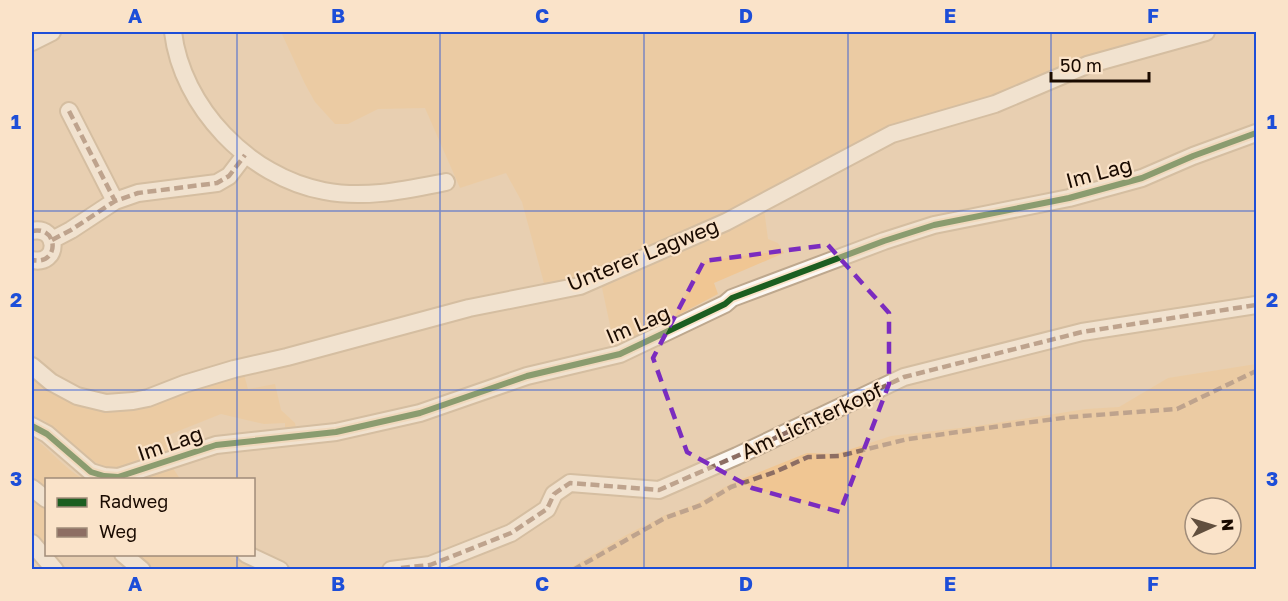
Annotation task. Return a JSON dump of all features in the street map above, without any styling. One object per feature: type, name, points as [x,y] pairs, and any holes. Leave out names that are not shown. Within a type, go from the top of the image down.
[{"type":"street","points":[[32,42],[52,32]]},
{"type":"street","points":[[173,32],[182,67],[200,103],[226,138],[245,155],[281,177],[327,192],[367,194],[446,182]]},
{"type":"street","name":"Unterer Lagweg","points":[[32,366],[51,382],[77,396],[106,403],[133,401],[234,369],[469,308],[580,285],[726,222],[892,134],[995,104],[1087,65],[1206,32]]},
{"type":"street","points":[[69,111],[116,201]]},
{"type":"street","name":"Im Lag","points":[[32,426],[47,434],[88,470],[111,478],[132,474],[216,445],[318,434],[383,423],[426,411],[527,376],[620,354],[725,304],[732,298],[884,241],[934,225],[1070,198],[1142,178],[1193,156],[1257,133]]},
{"type":"street","points":[[52,240],[72,230],[116,201],[138,193],[217,183],[229,176],[245,155]]},
{"type":"street","points":[[32,231],[44,231],[52,240],[52,250],[48,256],[40,261],[32,260]]},
{"type":"street","name":"Am Lichterkopf","points":[[392,570],[430,565],[511,533],[547,509],[554,494],[570,483],[652,490],[667,487],[904,377],[1083,332],[1257,304]]},
{"type":"street","points":[[32,488],[45,499]]},
{"type":"street","points":[[32,543],[55,570]]},
{"type":"street","points":[[124,556],[142,570]]},
{"type":"street","points":[[248,556],[280,570]]},
{"type":"highlighted area","points":[[828,245],[889,313],[889,384],[840,512],[752,488],[687,452],[653,358],[704,261]]},
{"type":"shaded area","points":[[281,32],[1172,32],[1085,58],[599,272],[545,287],[522,202],[506,173],[460,188],[425,108],[378,109],[348,124],[335,124],[315,102]]},
{"type":"shaded area","points":[[764,209],[768,239],[778,243],[784,253],[714,283],[718,294],[646,332],[614,344],[601,283]]},
{"type":"shaded area","points":[[1256,364],[1256,569],[568,569],[665,515],[694,505],[730,484],[807,453],[836,454],[891,436],[977,426],[1086,409],[1119,407],[1168,378]]},
{"type":"shaded area","points":[[243,371],[248,389],[275,384],[281,410],[295,423],[296,428],[285,429],[285,423],[264,424],[221,414],[166,436],[172,452],[141,463],[108,469],[93,461],[45,421],[32,417],[32,377],[63,396],[99,408]]},
{"type":"shaded area","points":[[32,437],[82,478],[45,478],[45,549],[32,534]]},
{"type":"shaded area","points":[[173,468],[179,478],[143,478]]},
{"type":"shaded area","points":[[117,556],[228,556],[261,569],[135,569]]},
{"type":"marked path","points":[[69,111],[115,201]]},
{"type":"marked path","points":[[52,240],[115,201],[138,193],[217,183],[229,176],[245,155]]},
{"type":"marked path","points":[[32,231],[47,234],[53,246],[48,257],[32,260]]},
{"type":"marked path","points":[[401,568],[430,565],[511,533],[547,509],[554,494],[570,483],[659,490],[904,377],[1082,332],[1256,305]]},
{"type":"marked path","points":[[573,570],[665,518],[701,505],[731,487],[775,472],[808,457],[839,456],[908,439],[1070,417],[1177,409],[1256,371]]},
{"type":"cycle path","points":[[32,426],[47,434],[91,472],[118,477],[216,445],[336,432],[420,413],[527,376],[620,354],[725,304],[732,298],[884,241],[934,225],[1069,198],[1142,178],[1256,133]]}]
